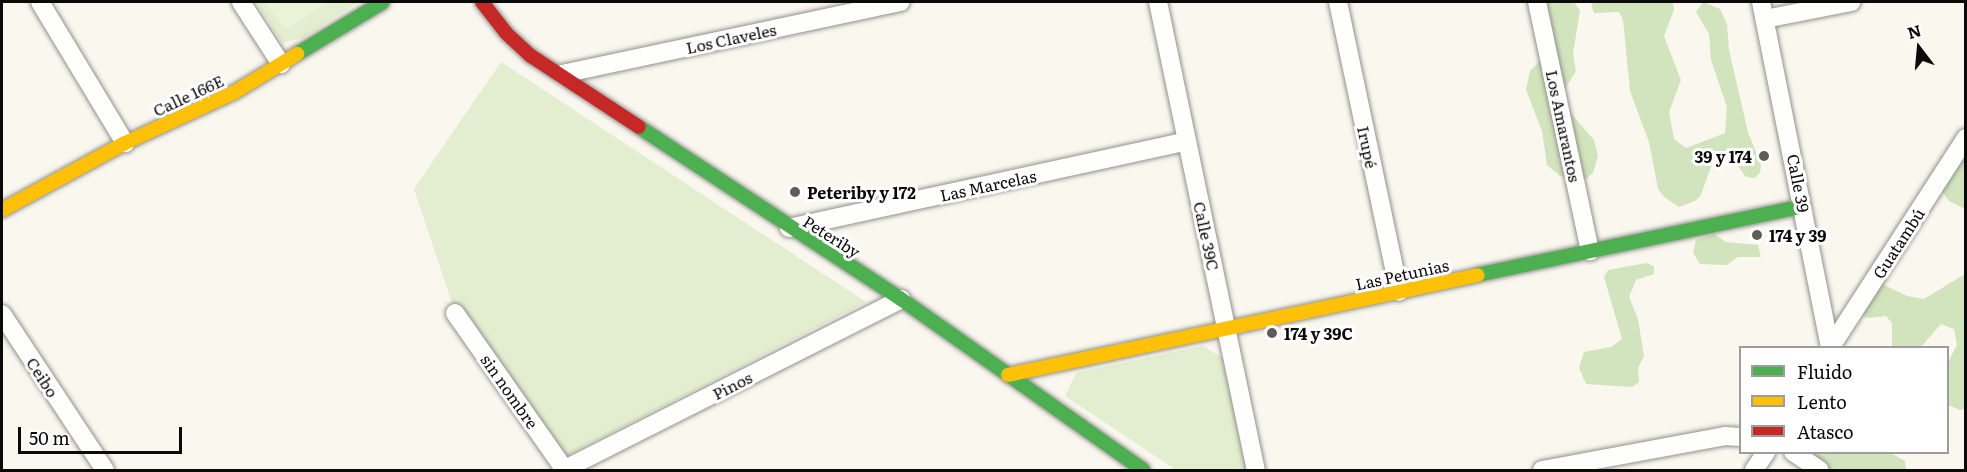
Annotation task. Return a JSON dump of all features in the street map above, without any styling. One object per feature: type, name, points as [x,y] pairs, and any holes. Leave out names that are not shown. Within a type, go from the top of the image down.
[{"type":"street","points":[[40,2],[125,143]]},
{"type":"street","points":[[242,2],[281,64]]},
{"type":"street","name":"Calle 166E","points":[[2,210],[125,143],[235,92],[383,2]]},
{"type":"street","name":"Peteriby","points":[[482,2],[514,40],[789,228],[901,299],[1135,469]]},
{"type":"street","name":"Los Claveles","points":[[562,74],[900,2]]},
{"type":"street","name":"Calle 39C","points":[[1158,2],[1256,471]]},
{"type":"street","name":"Irupé","points":[[1338,2],[1399,292]]},
{"type":"street","name":"Los Amarantos","points":[[1537,2],[1590,251]]},
{"type":"street","points":[[1763,10],[1851,2]]},
{"type":"street","name":"Calle 39","points":[[1763,10],[1804,206],[1830,346]]},
{"type":"street","name":"Guatambú","points":[[1831,346],[1965,138]]},
{"type":"street","name":"Las Marcelas","points":[[789,228],[1187,141]]},
{"type":"street","name":"Las Petunias","points":[[1008,375],[1804,206]]},
{"type":"street","name":"Pinos","points":[[564,470],[901,299]]},
{"type":"street","name":"sin nombre","points":[[455,312],[564,470]]},
{"type":"street","name":"Ceibo","points":[[2,314],[105,471]]},
{"type":"street","points":[[1542,471],[1733,436]]},
{"type":"street","points":[[1754,471],[1765,454]]},
{"type":"street","points":[[1794,454],[1820,471]]},
{"type":"green space","points":[[256,2],[359,2],[303,38],[282,43]]},
{"type":"green space","points":[[266,2],[328,2],[285,30]]},
{"type":"green space","points":[[1543,2],[1574,2],[1580,11],[1573,53],[1576,71],[1563,92],[1567,109],[1594,140],[1598,156],[1593,173],[1586,179],[1560,176],[1547,165],[1542,131],[1526,90],[1530,71],[1548,52]]},
{"type":"green space","points":[[1594,2],[1673,2],[1674,10],[1664,36],[1681,80],[1669,112],[1674,139],[1686,148],[1725,133],[1727,107],[1711,60],[1709,34],[1696,12],[1703,2],[1720,9],[1727,24],[1729,50],[1748,132],[1761,165],[1760,173],[1754,178],[1746,177],[1730,156],[1720,157],[1713,161],[1701,195],[1695,201],[1679,207],[1664,197],[1658,189],[1649,142],[1630,91],[1623,20],[1619,12],[1594,13],[1591,5]]},
{"type":"green space","points":[[501,62],[866,302],[554,462],[458,321],[414,189]]},
{"type":"green space","points":[[1965,147],[1965,209],[1949,201],[1938,186]]},
{"type":"green space","points":[[1714,234],[1726,242],[1758,245],[1761,257],[1738,257],[1727,265],[1700,264],[1693,253],[1696,240]]},
{"type":"green space","points":[[1646,263],[1654,266],[1654,274],[1636,280],[1629,297],[1638,319],[1644,356],[1638,368],[1639,382],[1632,387],[1586,384],[1579,368],[1584,352],[1611,347],[1622,339],[1604,277],[1608,270]]},
{"type":"green space","points":[[1965,274],[1965,409],[1960,410],[1949,405],[1949,360],[1957,345],[1954,329],[1941,324],[1922,346],[1892,346],[1892,323],[1886,316],[1868,318],[1861,315],[1876,281],[1907,296],[1924,299]]},
{"type":"green space","points":[[1203,346],[1224,359],[1249,470],[1176,470],[1065,396],[1076,373]]},
{"type":"green space","points":[[1802,454],[1893,454],[1905,461],[1906,470],[1802,470]]},
{"type":"traffic: fast","points":[[297,54],[383,2]]},
{"type":"traffic: fast","points":[[639,127],[901,299],[1143,470]]},
{"type":"traffic: fast","points":[[1477,275],[1804,206]]},
{"type":"traffic: slow","points":[[2,210],[125,143],[235,92],[297,54]]},
{"type":"traffic: slow","points":[[1008,375],[1477,275]]},
{"type":"traffic: jam","points":[[482,2],[506,33],[531,56],[639,127]]},
{"type":"place","name":"39 y 174","points":[[1764,156]]},
{"type":"place","name":"Peteriby y 172","points":[[795,192]]},
{"type":"place","name":"174 y 39","points":[[1757,235]]},
{"type":"place","name":"174 y 39C","points":[[1272,333]]}]
